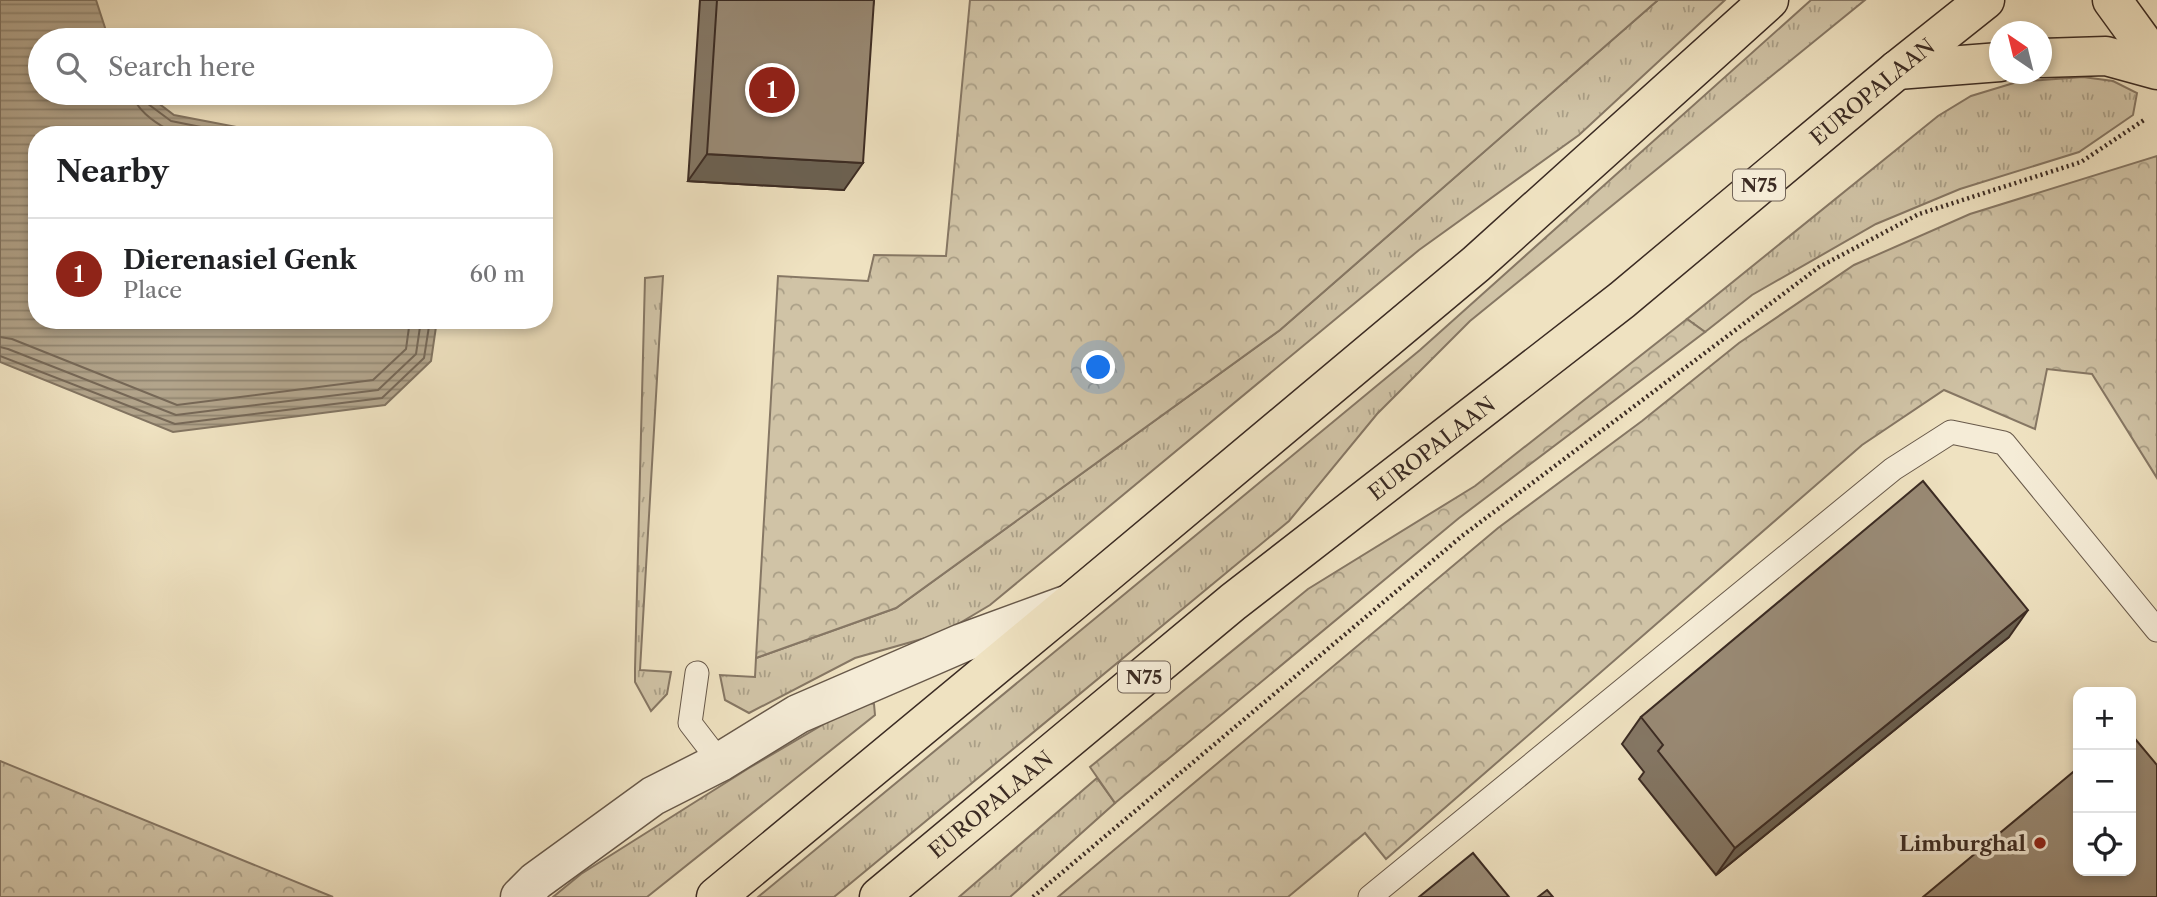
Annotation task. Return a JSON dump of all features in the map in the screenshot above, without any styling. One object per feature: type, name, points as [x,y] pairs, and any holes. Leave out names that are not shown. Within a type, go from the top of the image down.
[{"type":"main road","points":[[716,897],[1476,264],[1769,0]]},
{"type":"main road","name":"EUROPALAAN","points":[[878,897],[1233,603],[1622,300],[1897,70],[1985,0]]},
{"type":"main road","points":[[2112,0],[2157,62]]},
{"type":"main road","points":[[2052,58],[2106,56],[2157,70]]},
{"type":"main road","points":[[1897,70],[1989,63]]},
{"type":"street","points":[[520,897],[537,881],[653,796],[720,762],[798,714],[962,643],[1071,603]]},
{"type":"lane","points":[[1370,897],[1893,469],[1951,432],[2004,443],[2157,630]]},
{"type":"lane","points":[[696,673],[690,723],[720,762]]},
{"type":"path","points":[[1033,897],[1462,536],[1819,267],[1919,215],[2081,162],[2144,120]]},
{"type":"green space","points":[[970,0],[1658,0],[1280,330],[896,608],[756,658],[778,276],[868,281],[874,255],[946,256]]},
{"type":"green space","points":[[1658,0],[1725,0],[1579,135],[1419,250],[990,605],[943,633],[855,658],[749,713],[725,700],[720,675],[755,677],[756,658],[896,608],[1280,330]]},
{"type":"green space","points":[[1811,0],[1865,0],[1470,321],[1377,414],[1289,521],[834,897],[758,897],[1420,350]]},
{"type":"green space","points":[[2083,77],[2113,81],[2137,93],[2133,115],[2079,152],[1960,189],[1876,224],[1752,295],[1705,332],[1687,319],[1938,116],[1971,96],[2010,84],[2052,84],[2052,79]]},
{"type":"green space","points":[[2157,156],[2157,478],[2092,374],[2047,369],[2035,429],[1944,390],[1862,445],[1386,859],[1365,833],[1288,897],[1058,897],[1498,528],[1642,421],[1739,343],[1854,265],[1970,214]]},
{"type":"green space","points":[[663,276],[640,670],[671,672],[667,694],[651,711],[635,682],[645,278]]},
{"type":"green space","points":[[1687,319],[1705,332],[1459,518],[1115,803],[1090,767],[1308,589],[1475,486]]},
{"type":"green space","points":[[863,701],[874,704],[875,715],[647,897],[553,897],[581,874],[749,768]]},
{"type":"green space","points":[[0,761],[333,897],[0,897]]},
{"type":"green space","points":[[1097,778],[1115,803],[1010,897],[959,897]]},
{"type":"water","points":[[0,0],[96,0],[105,28],[28,28],[28,105],[161,105],[174,115],[231,126],[28,126],[28,329],[436,329],[431,361],[385,405],[173,432],[0,362]]},
{"type":"building","points":[[717,0],[874,0],[863,163],[707,154]]},
{"type":"building","points":[[1923,481],[2028,610],[1735,848],[1658,751],[1663,745],[1641,717]]},
{"type":"building","name":"Limburghal","points":[[2136,740],[2157,765],[2157,897],[1923,897],[2073,772],[2073,876],[2136,876]]},
{"type":"building","points":[[1473,853],[1509,897],[1419,897]]},
{"type":"building","points":[[1547,890],[1553,897],[1538,897]]},
{"type":"place","name":"Dierenasiel Genk","points":[[772,90]]},
{"type":"place","name":"Limburghal","points":[[2040,843]]}]
